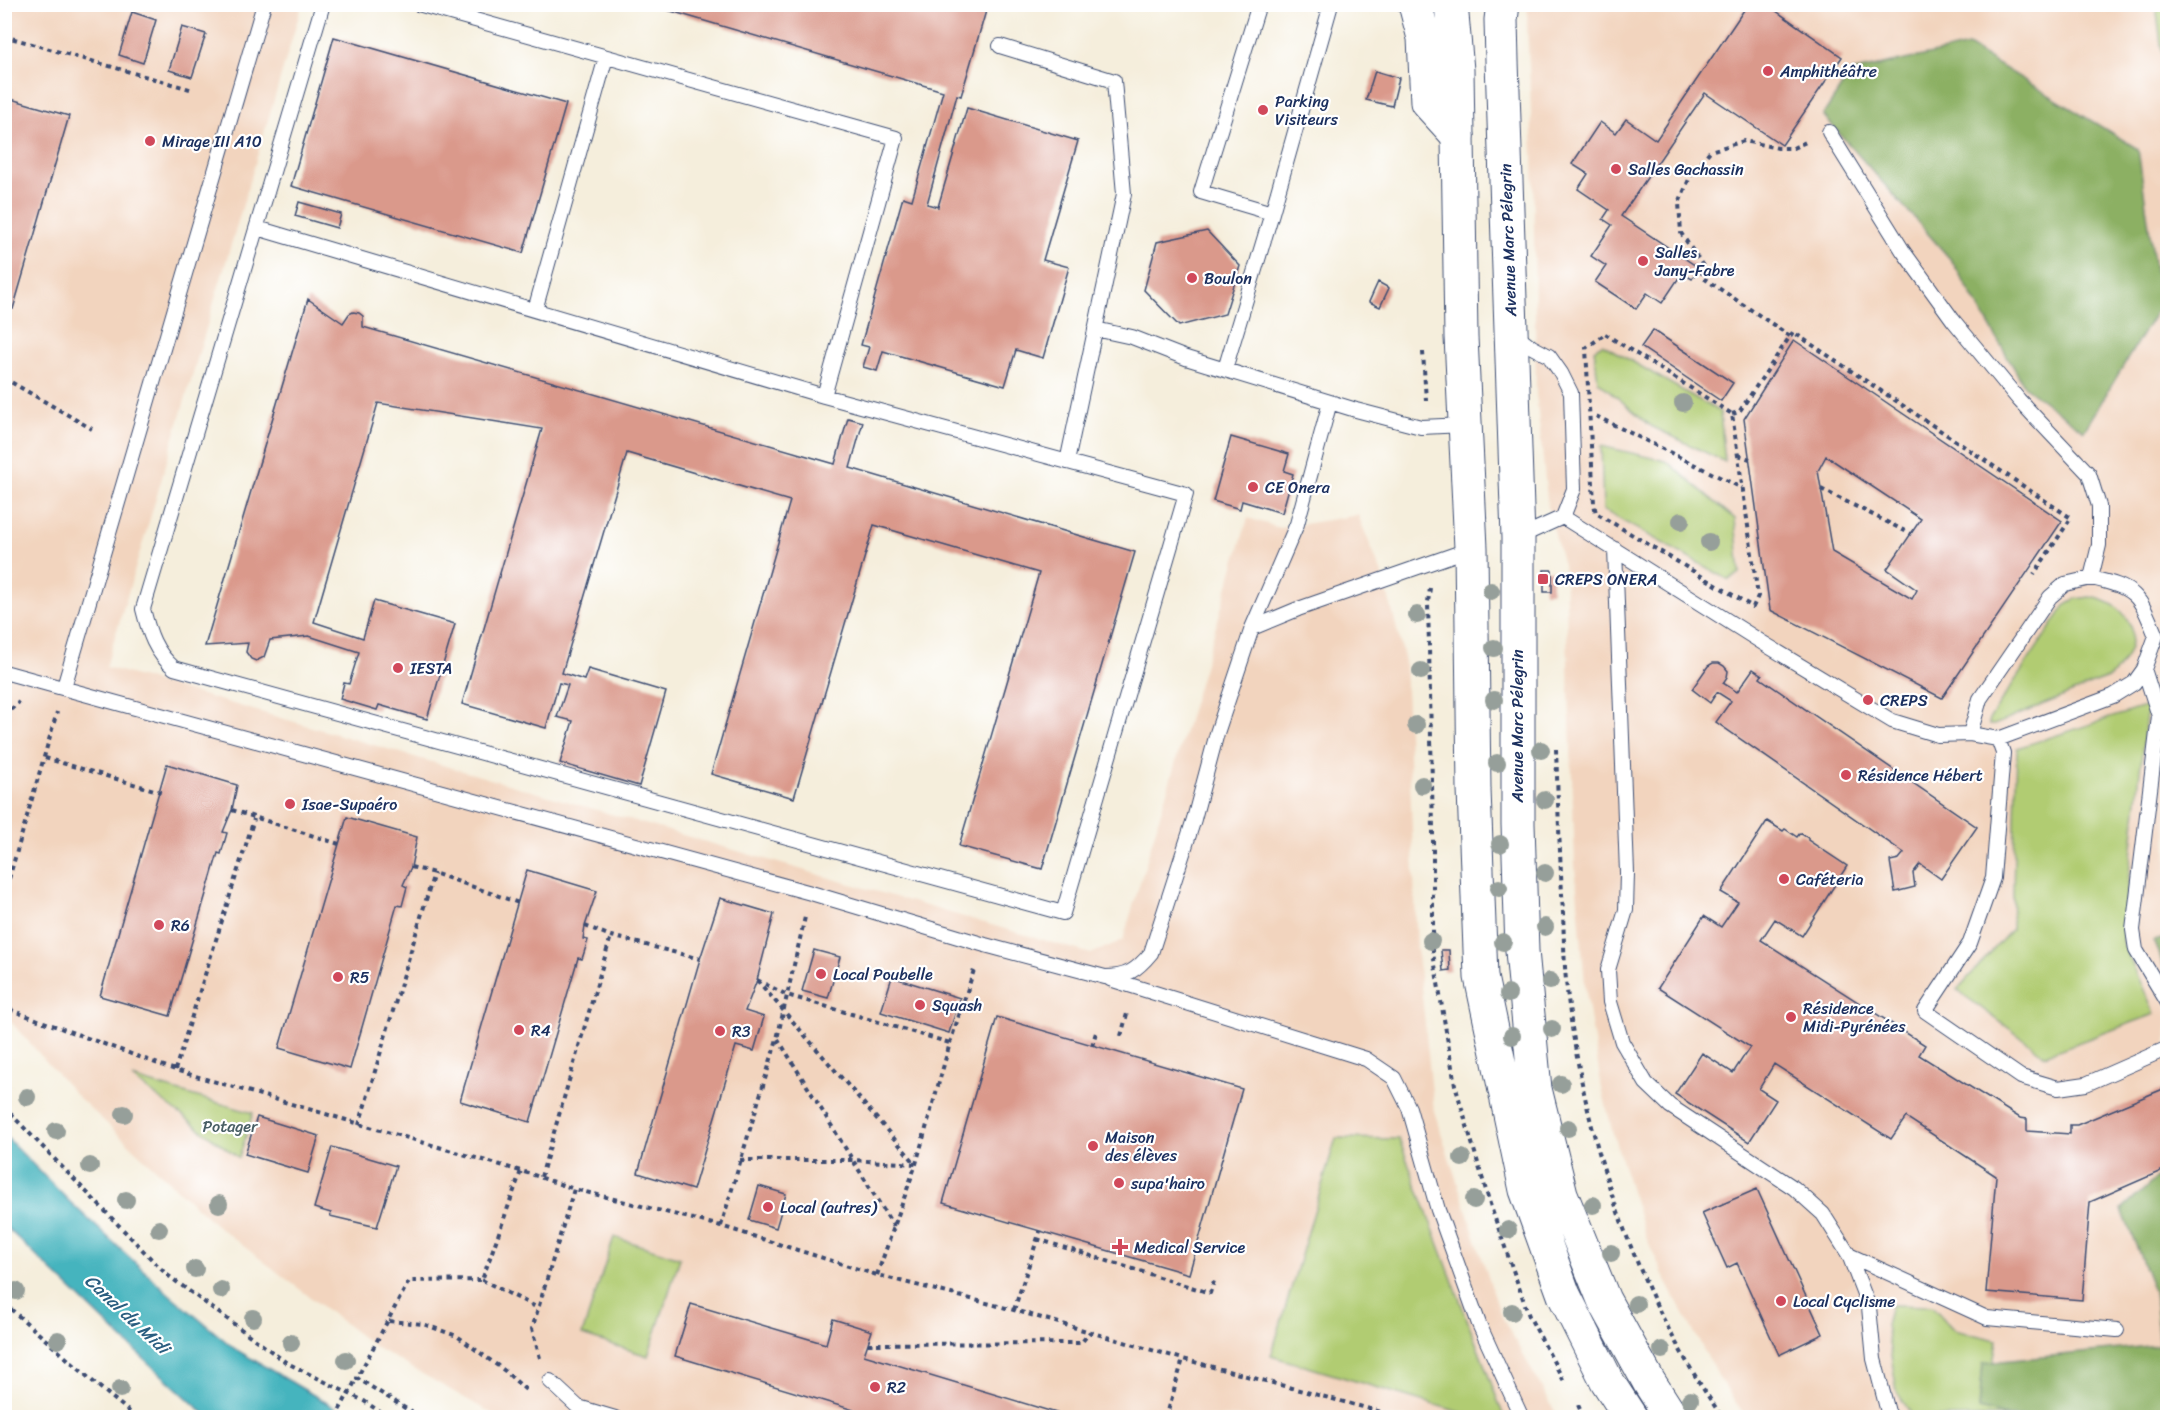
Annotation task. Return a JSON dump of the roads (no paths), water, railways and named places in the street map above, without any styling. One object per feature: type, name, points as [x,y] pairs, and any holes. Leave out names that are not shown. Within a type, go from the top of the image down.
[{"type":"street","points":[[1414,4],[1424,38],[1427,102],[1458,136]]},
{"type":"street","points":[[1451,4],[1457,70],[1461,337],[1471,548],[1473,790],[1481,977],[1526,1190],[1564,1295],[1607,1381],[1630,1418]]},
{"type":"street","name":"Avenue Marc Pélegrin","points":[[1503,4],[1501,30],[1518,538],[1518,824],[1522,951],[1536,1089],[1561,1194],[1604,1300],[1649,1382],[1672,1418]]},
{"type":"lane","points":[[64,687],[264,4]]},
{"type":"lane","points":[[257,228],[824,396],[1186,494],[1063,913],[174,668],[162,658],[150,635],[143,609],[323,4]]},
{"type":"lane","points":[[418,4],[896,138],[824,396]]},
{"type":"lane","points":[[1258,4],[1201,192],[1272,213]]},
{"type":"lane","points":[[1225,369],[1330,8],[1318,4]]},
{"type":"lane","points":[[1000,46],[1114,81],[1124,194],[1067,462]]},
{"type":"lane","points":[[535,310],[606,57]]},
{"type":"lane","points":[[1829,132],[1903,252],[1953,320],[2019,400],[2089,474],[2099,506],[2099,545],[2091,578]]},
{"type":"lane","points":[[1095,329],[1132,337],[1186,357],[1330,402],[1420,427],[1466,425]]},
{"type":"lane","points":[[1510,330],[1532,347],[1549,356],[1571,393],[1574,489],[1563,517],[1518,538]]},
{"type":"lane","points":[[1105,977],[1121,977],[1140,967],[1151,953],[1194,819],[1217,733],[1252,628],[1297,524],[1330,402]]},
{"type":"lane","points":[[1563,517],[1892,721],[1938,735],[1970,734],[1998,739],[2113,696],[2134,683],[2144,669],[2162,633],[2143,603],[2121,585],[2091,578],[2065,584],[2050,597],[1980,699],[1970,734]]},
{"type":"lane","points":[[1252,628],[1298,609],[1471,548]]},
{"type":"lane","points":[[1615,549],[1627,873],[1626,910],[1608,970],[1610,1002],[1622,1042],[1646,1083],[1670,1106],[1794,1188],[1823,1214],[1849,1255],[1869,1307],[1874,1359],[1888,1412],[1892,1418]]},
{"type":"lane","points":[[2144,669],[2159,716],[2133,930],[2136,950],[2168,1003]]},
{"type":"lane","points":[[4,672],[811,893],[985,945],[1105,977],[1366,1059],[1394,1078],[1409,1108],[1438,1210],[1479,1324],[1522,1418]]},
{"type":"lane","points":[[1998,739],[2003,753],[1993,879],[1970,943],[1925,1011],[2021,1077],[2058,1088],[2086,1084],[2168,1048]]},
{"type":"lane","points":[[1849,1255],[1987,1318],[2117,1330]]},
{"type":"lane","points":[[550,1382],[578,1407],[615,1418]]},
{"type":"water","name":"Canal du Midi","points":[[4,1135],[70,1202],[169,1294],[235,1349],[348,1417],[208,1417],[5,1226]]},
{"type":"place","name":"Amphithéâtre","points":[[1768,71]]},
{"type":"place","name":"Parking Visiteurs","points":[[1263,110]]},
{"type":"place","name":"Mirage III A10","points":[[150,141]]},
{"type":"place","name":"Salles Gachassin","points":[[1616,169]]},
{"type":"place","name":"Salles Jany-Fabre","points":[[1643,261]]},
{"type":"place","name":"Boulon","points":[[1192,278]]},
{"type":"place","name":"CE Onera","points":[[1253,487]]},
{"type":"place","name":"CREPS ONERA","points":[[1543,579]]},
{"type":"place","name":"IESTA","points":[[398,668]]},
{"type":"place","name":"CREPS","points":[[1868,700]]},
{"type":"place","name":"Résidence Hébert","points":[[1846,775]]},
{"type":"place","name":"Isae-Supaéro","points":[[290,804]]},
{"type":"place","name":"Caféteria","points":[[1784,879]]},
{"type":"place","name":"R6","points":[[159,925]]},
{"type":"place","name":"Local Poubelle","points":[[821,974]]},
{"type":"place","name":"R5","points":[[338,977]]},
{"type":"place","name":"Squash","points":[[920,1005]]},
{"type":"place","name":"Résidence Midi-Pyrénées","points":[[1791,1017]]},
{"type":"place","name":"R4","points":[[519,1030]]},
{"type":"place","name":"R3","points":[[720,1031]]},
{"type":"place","name":"Maison des élèves","points":[[1093,1146]]},
{"type":"place","name":"supa'hairo","points":[[1119,1183]]},
{"type":"place","name":"Local (autres)","points":[[768,1207]]},
{"type":"place","name":"Medical Service","points":[[1120,1247]]},
{"type":"place","name":"Local Cyclisme","points":[[1781,1301]]},
{"type":"place","name":"R2","points":[[875,1387]]},
{"type":"park label","name":"Potager","points":[[230,1126]]}]
